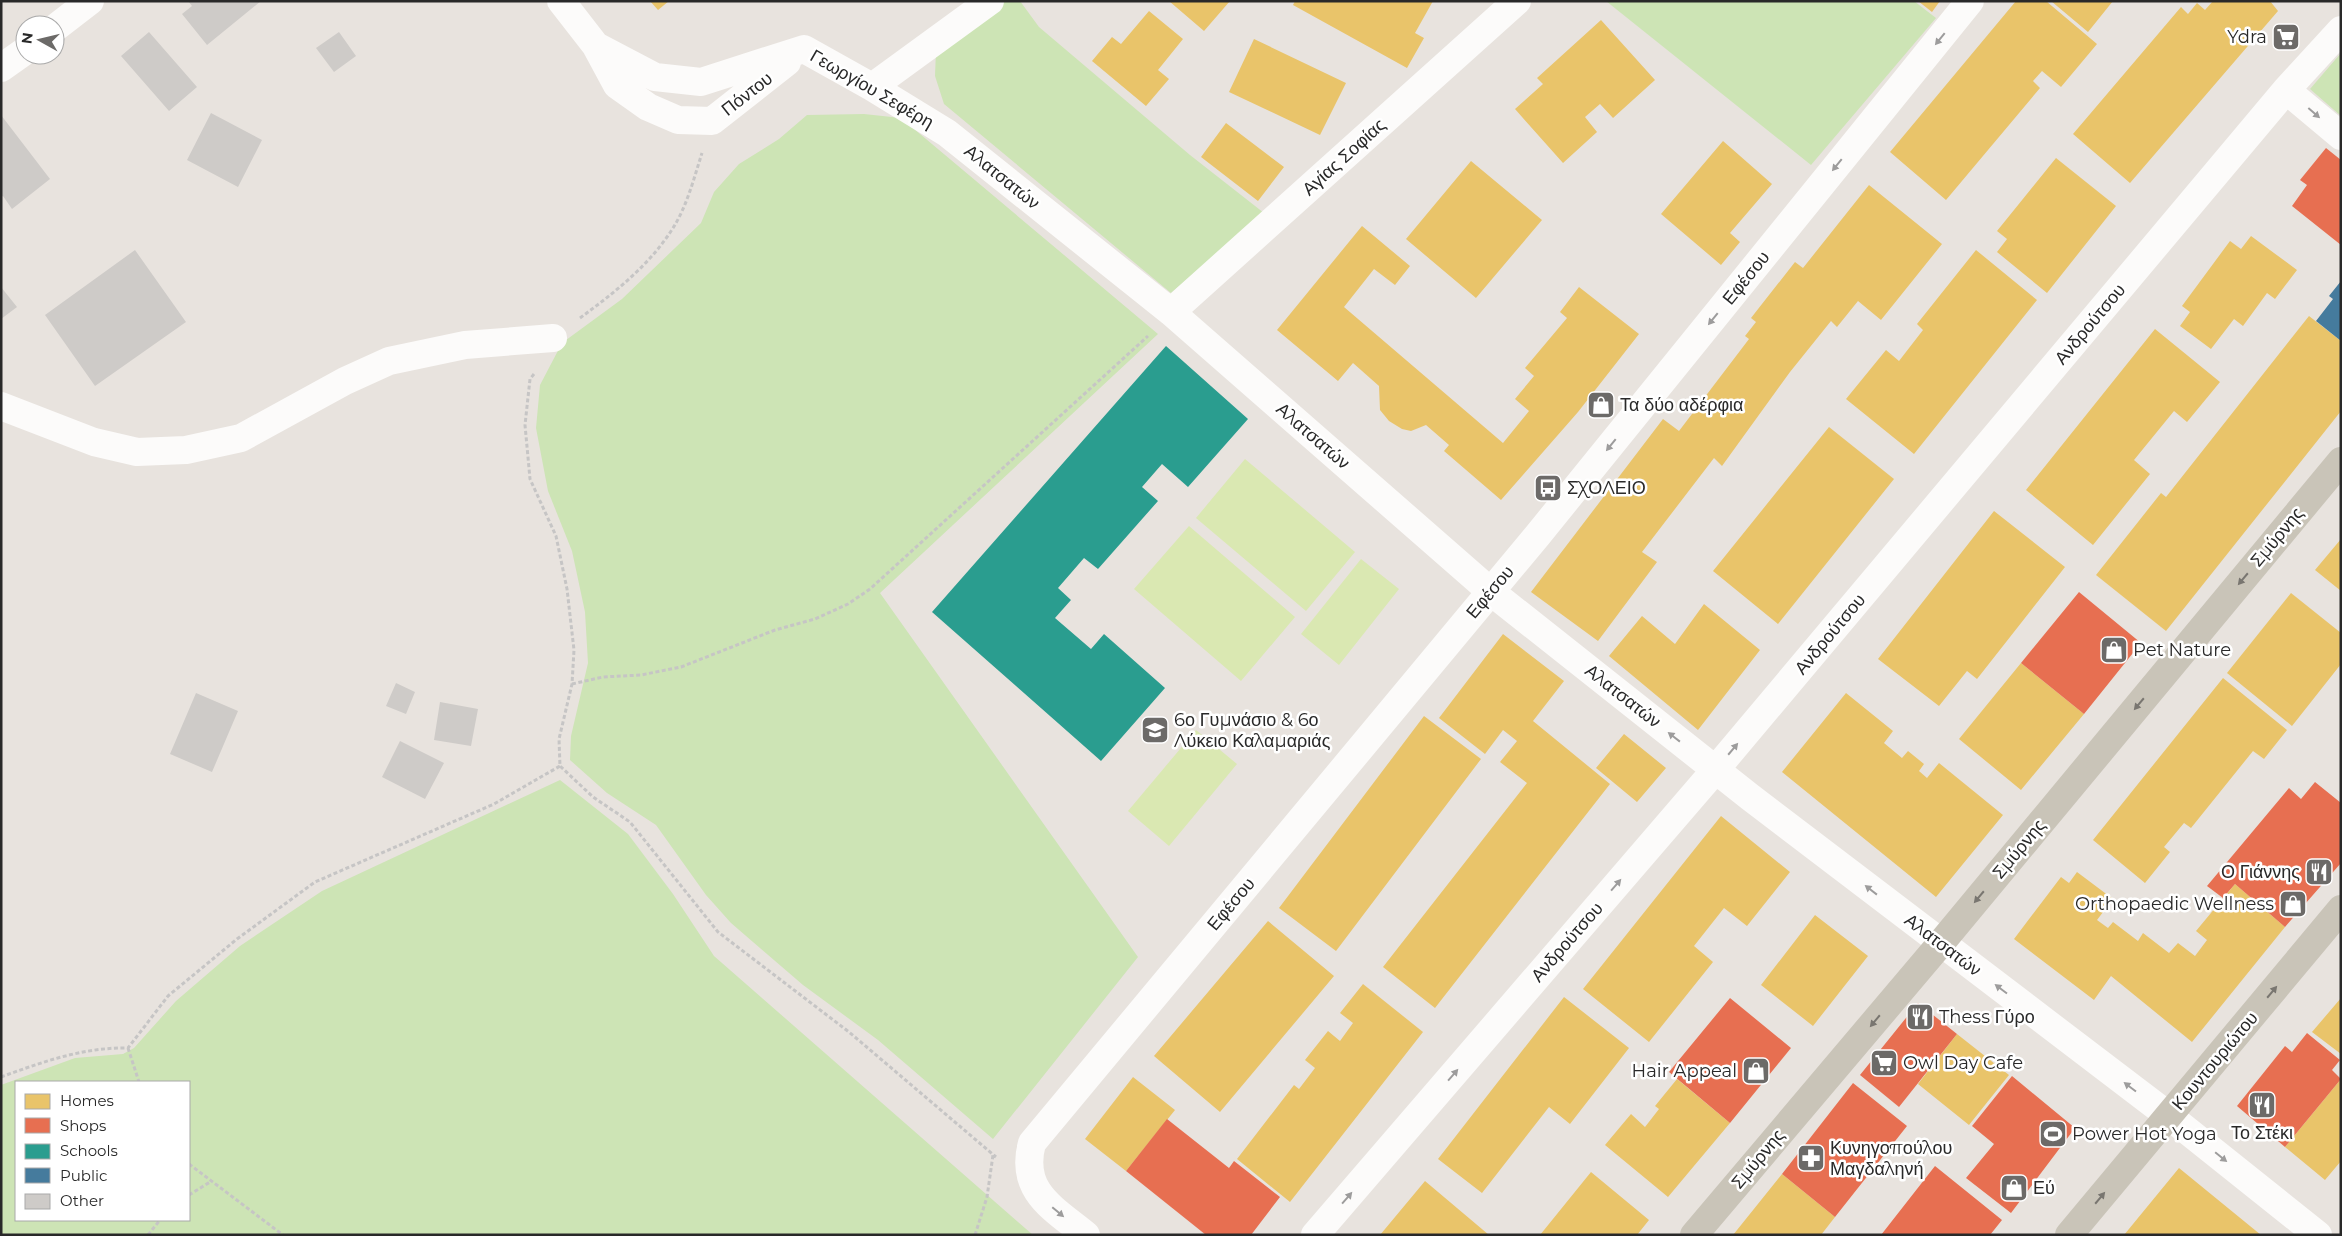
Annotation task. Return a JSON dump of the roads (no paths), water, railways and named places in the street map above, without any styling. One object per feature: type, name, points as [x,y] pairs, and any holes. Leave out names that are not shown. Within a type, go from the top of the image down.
[{"type":"main road","name":"Σμύρνης","points":[[1694,1235],[1941,943],[2341,461]]},
{"type":"main road","name":"Κουντουριώτου","points":[[2069,1235],[2341,909]]},
{"type":"street","name":"Γεωργίου Σεφέρη","points":[[561,1],[596,46],[655,77],[702,82],[804,49],[872,87],[947,133]]},
{"type":"street","points":[[872,87],[990,1]]},
{"type":"street","name":"Αγίας Σοφίας","points":[[1171,312],[1516,1]]},
{"type":"street","name":"Εφέσου","points":[[1086,1235],[1033,1188],[1029,1169],[1032,1143],[1490,591],[1970,1]]},
{"type":"street","points":[[65,20],[88,2]]},
{"type":"street","name":"Ανδρούτσου","points":[[1315,1235],[1716,770],[2286,90],[2341,30]]},
{"type":"street","name":"Πόντου","points":[[596,46],[617,85],[648,107],[678,120],[712,121],[804,49]]},
{"type":"street","points":[[1,68],[15,58]]},
{"type":"street","points":[[2286,90],[2341,136]]},
{"type":"street","name":"Αλατσατών","points":[[947,133],[1171,312],[1490,591],[1716,770],[2169,1116],[2318,1235]]},
{"type":"street","points":[[1,406],[94,442],[137,452],[186,450],[241,438],[345,381],[389,361],[464,345],[553,338]]},
{"type":"place","name":"Ydra","points":[[2286,37]]},
{"type":"place","name":"Τα δύο αδέρφια","points":[[1601,405]]},
{"type":"place","name":"ΣΧΟΛΕΙΟ","points":[[1548,488]]},
{"type":"place","name":"Pet Nature","points":[[2114,650]]},
{"type":"place","name":"6ο Γυμνάσιο & 6ο Λύκειο Καλαμαριάς","points":[[1155,730]]},
{"type":"place","name":"Ο Γιάννης","points":[[2319,872]]},
{"type":"place","name":"Orthopaedic Wellness","points":[[2293,904]]},
{"type":"place","name":"Thess Γύρο","points":[[1920,1017]]},
{"type":"place","name":"Owl Day Cafe","points":[[1884,1063]]},
{"type":"place","name":"Hair Appeal","points":[[1756,1071]]},
{"type":"place","name":"Το Στέκι","points":[[2262,1105]]},
{"type":"place","name":"Power Hot Yoga","points":[[2053,1134]]},
{"type":"place","name":"Κυνηγοπούλου Μαγδαληνή","points":[[1811,1158]]},
{"type":"place","name":"Εύ","points":[[2014,1188]]}]
